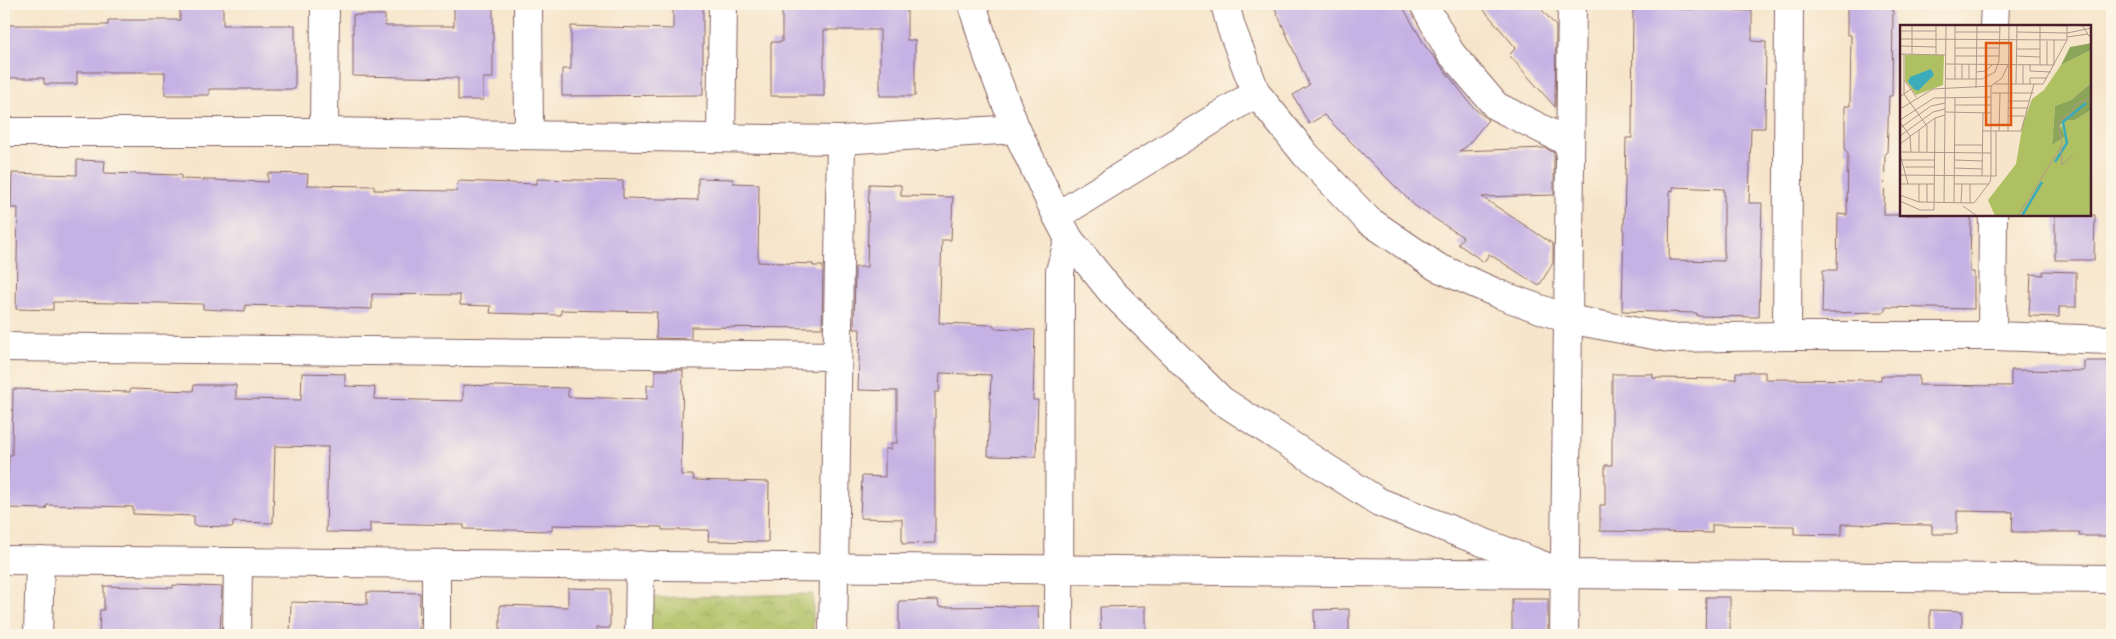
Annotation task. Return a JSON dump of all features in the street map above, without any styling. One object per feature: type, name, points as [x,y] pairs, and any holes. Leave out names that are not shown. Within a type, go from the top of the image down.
[{"type":"street","points":[[324,132],[325,4]]},
{"type":"street","points":[[528,4],[529,134]]},
{"type":"street","points":[[721,137],[723,4]]},
{"type":"street","points":[[972,4],[989,59],[1016,130],[1063,228],[1111,291],[1221,400],[1379,502],[1565,574]]},
{"type":"street","points":[[1225,4],[1231,27],[1256,93],[1306,155],[1368,220],[1437,266],[1502,295],[1568,319],[1669,338],[1992,336],[2112,340]]},
{"type":"street","points":[[1424,4],[1450,52],[1496,106],[1570,143]]},
{"type":"street","points":[[1564,635],[1572,4]]},
{"type":"street","points":[[1787,336],[1789,4]]},
{"type":"street","points":[[1994,25],[1995,4]]},
{"type":"street","points":[[1063,228],[1256,93]]},
{"type":"street","points":[[4,132],[324,132],[841,140],[1016,130]]},
{"type":"street","points":[[833,635],[841,140]]},
{"type":"street","points":[[1992,336],[1993,216]]},
{"type":"street","points":[[1059,635],[1060,271],[1063,228]]},
{"type":"street","points":[[4,347],[837,356]]},
{"type":"street","points":[[4,560],[2112,579]]},
{"type":"street","points":[[38,635],[40,560]]},
{"type":"street","points":[[237,635],[238,562]]},
{"type":"street","points":[[436,564],[436,635]]},
{"type":"street","points":[[639,635],[640,566]]},
{"type":"green space","points":[[813,594],[813,635],[650,635],[651,598]]},
{"type":"building","points":[[180,4],[223,4],[223,25],[295,25],[295,89],[209,89],[209,95],[165,95],[165,72],[77,72],[77,84],[44,84],[44,78],[4,78],[4,25],[108,25],[108,20],[180,20]]},
{"type":"building","points":[[454,4],[493,4],[493,78],[483,78],[483,100],[458,100],[458,78],[353,76],[353,15],[385,15],[385,26],[454,26]]},
{"type":"building","points":[[673,4],[703,4],[703,95],[562,96],[562,69],[571,69],[571,26],[673,29]]},
{"type":"building","points":[[799,4],[907,4],[907,40],[915,40],[915,96],[880,96],[880,30],[824,30],[824,96],[771,96],[771,42],[782,42],[782,8],[799,8]]},
{"type":"building","points":[[1273,4],[1401,4],[1426,47],[1474,108],[1488,120],[1466,147],[1459,151],[1546,148],[1554,153],[1554,195],[1482,197],[1553,244],[1553,263],[1539,286],[1489,254],[1484,262],[1458,244],[1463,237],[1415,206],[1324,115],[1309,124],[1293,95],[1309,85]]},
{"type":"building","points":[[1479,4],[1537,4],[1556,26],[1555,107],[1509,55],[1516,48]]},
{"type":"building","points":[[1633,4],[1680,4],[1680,9],[1752,11],[1752,41],[1766,42],[1765,128],[1751,128],[1749,203],[1762,203],[1759,317],[1697,316],[1697,313],[1622,311],[1626,138],[1632,138]],"holes":[[[1673,187],[1724,189],[1724,261],[1669,260],[1670,190],[1673,191]]]},
{"type":"building","points":[[1847,4],[1893,4],[1892,96],[1889,96],[1887,153],[1885,153],[1884,215],[1971,216],[1970,272],[1974,272],[1974,309],[1885,307],[1885,312],[1822,313],[1823,270],[1837,270],[1838,214],[1847,215],[1848,152],[1845,152],[1845,106],[1850,106],[1851,35],[1847,35]]},
{"type":"building","points":[[77,160],[105,161],[104,173],[181,175],[181,179],[268,182],[268,173],[308,174],[307,185],[374,186],[374,190],[457,191],[458,181],[537,184],[537,179],[623,181],[623,198],[698,200],[698,178],[733,179],[733,183],[759,184],[758,262],[823,266],[822,328],[691,327],[691,339],[656,338],[657,312],[561,310],[561,315],[490,313],[491,306],[460,305],[460,295],[372,294],[372,309],[245,305],[245,311],[203,309],[203,304],[53,302],[53,310],[16,309],[18,208],[11,208],[12,173],[77,175]]},
{"type":"building","points":[[869,184],[901,185],[901,196],[953,197],[951,240],[942,240],[939,323],[994,325],[994,328],[1035,330],[1033,400],[1038,400],[1036,457],[988,456],[991,375],[940,373],[939,392],[935,392],[935,543],[902,544],[902,519],[860,518],[862,476],[885,477],[885,449],[891,449],[891,443],[897,443],[897,391],[858,390],[860,329],[854,329],[855,267],[867,267]]},
{"type":"building","points":[[2095,215],[2094,260],[2055,260],[2055,216]]},
{"type":"building","points":[[2043,271],[2076,272],[2076,307],[2059,307],[2059,317],[2029,316],[2031,274],[2043,275]]},
{"type":"building","points":[[2084,361],[2111,361],[2112,536],[2079,536],[2080,532],[2012,532],[2013,512],[1957,511],[1957,534],[1932,534],[1932,525],[1842,524],[1842,535],[1794,534],[1794,526],[1712,525],[1712,533],[1600,531],[1600,505],[1605,505],[1605,465],[1612,465],[1612,374],[1653,374],[1653,378],[1736,379],[1736,372],[1765,372],[1765,379],[1881,380],[1881,376],[1919,376],[1919,385],[2011,386],[2011,370],[2084,371]]},
{"type":"building","points":[[655,370],[683,370],[681,475],[694,475],[693,480],[769,482],[768,542],[708,541],[709,530],[662,530],[662,527],[552,525],[552,531],[464,529],[464,525],[370,523],[370,533],[326,532],[328,447],[275,446],[273,523],[233,522],[233,527],[194,526],[194,516],[133,514],[133,507],[47,505],[46,509],[7,508],[9,455],[12,455],[13,389],[130,392],[130,389],[193,391],[194,385],[236,385],[236,399],[301,400],[302,373],[345,374],[345,386],[375,387],[374,399],[463,401],[463,385],[568,388],[568,397],[647,399],[647,385],[655,385]]},
{"type":"building","points":[[173,585],[222,587],[220,635],[99,635],[100,610],[104,610],[104,586],[173,588]]},
{"type":"building","points":[[568,588],[610,589],[610,628],[596,628],[596,635],[500,635],[500,605],[568,607]]},
{"type":"building","points":[[367,592],[420,593],[419,635],[290,635],[291,602],[367,604]]},
{"type":"building","points":[[1706,597],[1730,597],[1730,635],[1705,635]]},
{"type":"building","points":[[1512,599],[1548,599],[1548,635],[1512,635]]},
{"type":"building","points":[[938,600],[939,607],[1038,606],[1039,635],[899,634],[899,601]]},
{"type":"building","points":[[1146,606],[1146,635],[1101,635],[1100,607]]},
{"type":"building","points":[[1349,609],[1349,635],[1315,635],[1314,610]]},
{"type":"building","points":[[1930,610],[1962,611],[1962,635],[1930,635]]}]
